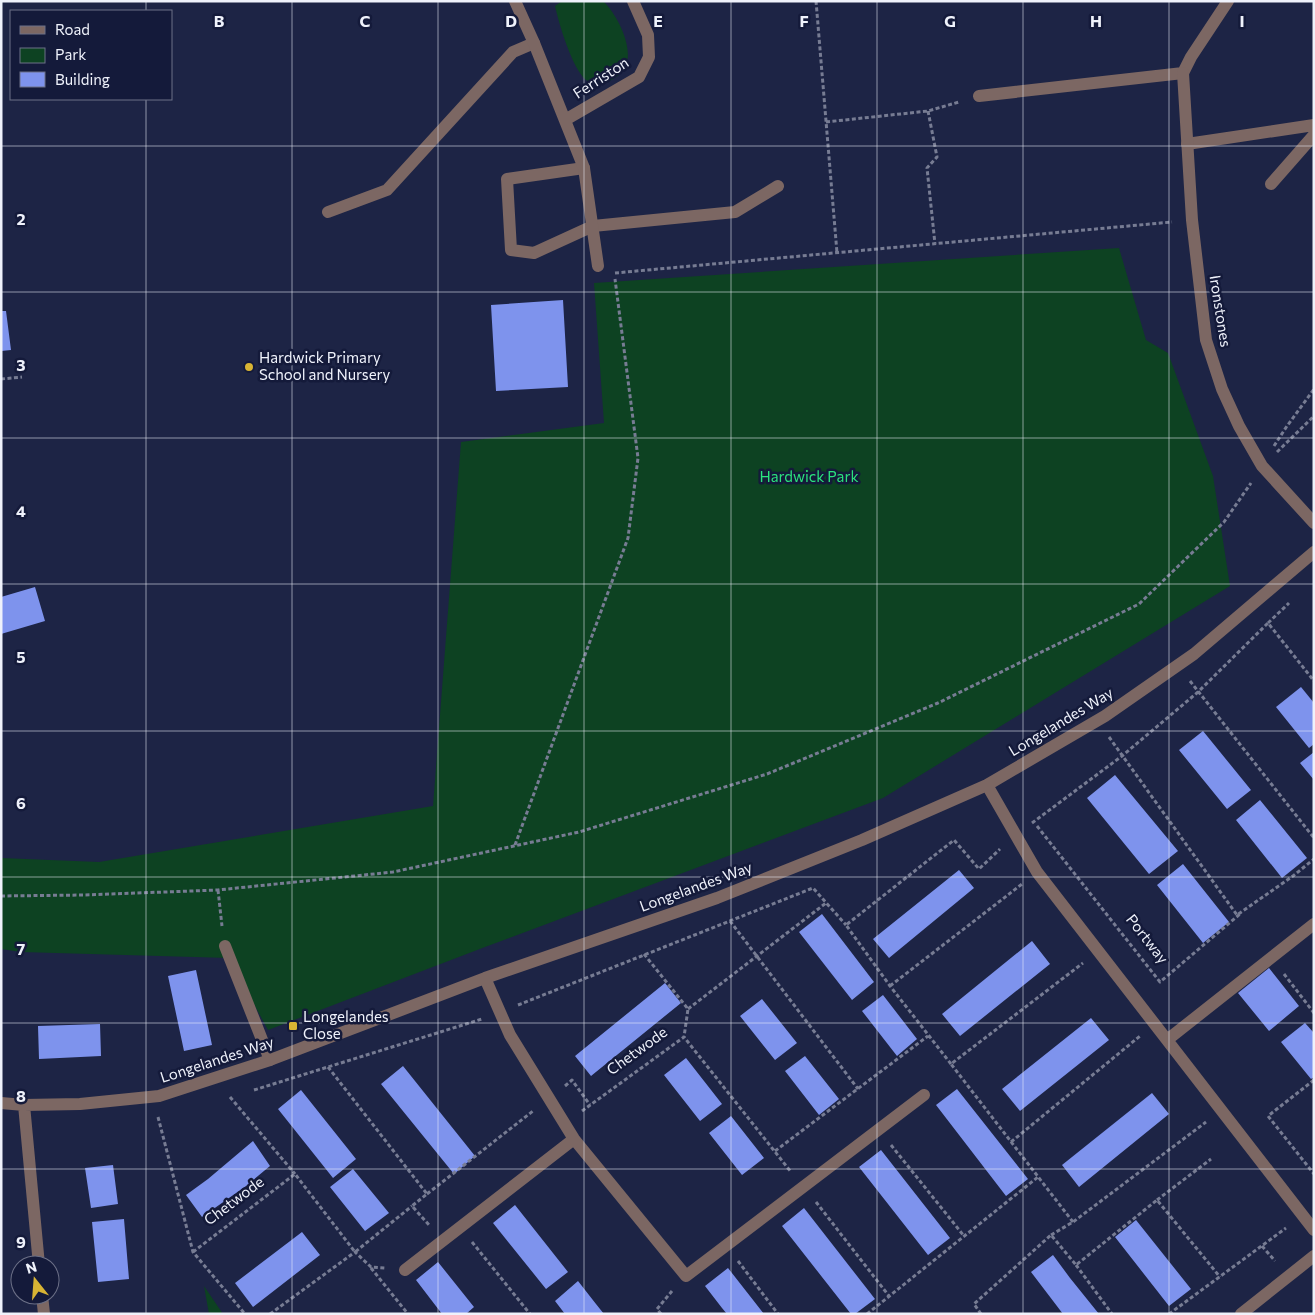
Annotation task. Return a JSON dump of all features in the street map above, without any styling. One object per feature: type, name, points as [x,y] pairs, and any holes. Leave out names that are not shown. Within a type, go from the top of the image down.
[{"type":"street","name":"Ferriston","points":[[566,120],[639,77],[649,57],[648,36],[633,1]]},
{"type":"street","points":[[979,96],[1183,73],[1191,57],[1228,1]]},
{"type":"street","name":"Ferriston","points":[[521,3],[534,43],[584,168],[598,266]]},
{"type":"street","points":[[328,212],[387,190],[513,52],[534,43]]},
{"type":"street","name":"Ironstones","points":[[1183,73],[1192,220],[1206,340],[1222,389],[1239,426],[1262,466],[1314,523]]},
{"type":"street","points":[[1187,144],[1314,125]]},
{"type":"street","points":[[1271,184],[1314,135]]},
{"type":"street","points":[[584,168],[507,178],[511,250],[534,253],[593,226],[735,212],[778,186]]},
{"type":"street","name":"Longelandes Way","points":[[1,1103],[24,1105],[80,1104],[160,1096],[270,1060],[485,978],[717,898],[862,840],[988,785],[1105,716],[1194,654],[1314,552]]},
{"type":"street","points":[[988,785],[1037,872],[1314,1230]]},
{"type":"street","points":[[1167,1040],[1314,924]]},
{"type":"street","points":[[225,946],[270,1060]]},
{"type":"street","points":[[485,978],[510,1035],[574,1140],[686,1276],[924,1095]]},
{"type":"street","points":[[24,1105],[38,1255]]},
{"type":"street","points":[[405,1270],[574,1140]]},
{"type":"street","points":[[1241,1314],[1314,1256]]},
{"type":"path","points":[[816,1],[837,253]]},
{"type":"path","points":[[826,122],[928,111],[979,96]]},
{"type":"path","points":[[928,111],[936,157],[927,168],[936,244]]},
{"type":"path","points":[[598,266],[615,273],[1192,220]]},
{"type":"path","points":[[515,846],[628,538],[638,458],[615,273]]},
{"type":"path","points":[[1,379],[22,377]]},
{"type":"path","points":[[1,896],[218,890],[393,872],[580,832],[767,774],[938,703],[1139,604],[1224,522],[1287,426],[1314,389]]},
{"type":"path","points":[[1262,466],[1314,416]]},
{"type":"path","points":[[846,925],[954,840],[979,869],[1016,835],[1122,756],[1198,692],[1268,623],[1314,681]]},
{"type":"path","points":[[1198,692],[1314,838]]},
{"type":"path","name":"Portway","points":[[1122,756],[1237,915],[1314,859]]},
{"type":"path","name":"Portway","points":[[1034,822],[1160,982],[1253,904]]},
{"type":"path","points":[[890,986],[1037,872]]},
{"type":"path","points":[[248,1091],[500,1013],[813,888],[846,925],[928,1036],[1073,1222]]},
{"type":"path","points":[[218,890],[225,946]]},
{"type":"path","points":[[684,1037],[688,1009],[827,903]]},
{"type":"path","points":[[730,921],[858,1089]]},
{"type":"path","points":[[951,1064],[1098,951]]},
{"type":"path","points":[[644,954],[688,1009]]},
{"type":"path","points":[[1272,957],[1314,1013]]},
{"type":"path","points":[[1011,1142],[1155,1024]]},
{"type":"path","points":[[775,1151],[928,1036]]},
{"type":"path","name":"Chetwode","points":[[564,1124],[684,1037],[889,1296]]},
{"type":"path","points":[[328,1067],[427,1194]]},
{"type":"path","points":[[1314,1080],[1268,1116],[1314,1174]]},
{"type":"path","points":[[221,1099],[239,1094]]},
{"type":"path","points":[[230,1097],[295,1174],[355,1252],[371,1267],[408,1314]]},
{"type":"path","points":[[270,1314],[355,1252],[549,1099]]},
{"type":"path","points":[[981,1314],[974,1304],[1051,1235],[1073,1222],[1221,1110]]},
{"type":"path","points":[[166,1114],[157,1116],[193,1252],[246,1314]]},
{"type":"path","points":[[878,1129],[964,1236]]},
{"type":"path","points":[[1076,1265],[1210,1159]]},
{"type":"path","name":"Chetwode","points":[[193,1252],[295,1174]]},
{"type":"path","points":[[866,1314],[1038,1177]]},
{"type":"path","points":[[1157,1200],[1220,1276]]},
{"type":"path","points":[[412,1206],[443,1240]]},
{"type":"path","points":[[1169,1314],[1302,1216]]},
{"type":"path","points":[[460,1228],[530,1314]]},
{"type":"path","points":[[1051,1235],[1112,1314]]},
{"type":"path","points":[[726,1245],[778,1314]]},
{"type":"path","points":[[371,1267],[405,1270]]},
{"type":"path","points":[[661,1314],[657,1309],[686,1276]]},
{"type":"green space","points":[[562,1],[603,1],[614,14],[623,32],[628,51],[628,60],[625,67],[615,78],[606,83],[597,84],[586,80],[581,74],[567,45],[557,14],[555,6]]},
{"type":"green space","name":"Hardwick Park","points":[[1119,248],[1146,340],[1168,353],[1213,476],[1230,586],[883,798],[268,1030],[229,958],[21,952],[1,949],[1,858],[99,862],[433,806],[461,442],[604,423],[594,283]]},
{"type":"green space","points":[[204,1286],[223,1314],[209,1314]]},
{"type":"building","points":[[563,300],[568,387],[496,391],[491,305]]},
{"type":"building","points":[[1,311],[6,311],[11,350],[1,351]]},
{"type":"building","points":[[35,587],[45,621],[1,634],[1,597]]},
{"type":"building","points":[[1301,687],[1314,703],[1314,744],[1309,748],[1276,707]]},
{"type":"building","points":[[1203,731],[1251,790],[1227,809],[1179,750]]},
{"type":"building","points":[[1314,752],[1314,780],[1300,763]]},
{"type":"building","points":[[1115,775],[1178,851],[1149,874],[1087,798]]},
{"type":"building","points":[[1260,800],[1307,858],[1282,878],[1236,820]]},
{"type":"building","points":[[1183,864],[1229,922],[1203,943],[1157,885]]},
{"type":"building","points":[[959,870],[974,888],[889,958],[873,939]]},
{"type":"building","points":[[822,914],[874,982],[852,1000],[799,932]]},
{"type":"building","points":[[1032,941],[1050,964],[960,1036],[942,1014]]},
{"type":"building","points":[[1269,968],[1299,1006],[1269,1031],[1238,993]]},
{"type":"building","points":[[196,970],[212,1045],[184,1051],[168,976]]},
{"type":"building","points":[[665,983],[681,1003],[591,1076],[575,1056]]},
{"type":"building","points":[[883,995],[917,1039],[897,1056],[862,1011]]},
{"type":"building","points":[[762,999],[797,1043],[775,1060],[740,1016]]},
{"type":"building","points":[[1091,1018],[1109,1040],[1020,1111],[1002,1089]]},
{"type":"building","points":[[1305,1023],[1314,1033],[1314,1077],[1311,1079],[1281,1042]]},
{"type":"building","points":[[100,1024],[101,1056],[39,1059],[38,1026]]},
{"type":"building","points":[[805,1056],[839,1099],[819,1115],[785,1071]]},
{"type":"building","points":[[686,1058],[722,1104],[700,1121],[664,1075]]},
{"type":"building","points":[[403,1066],[475,1156],[454,1174],[381,1084]]},
{"type":"building","points":[[957,1089],[1028,1179],[1006,1196],[936,1105]]},
{"type":"building","points":[[301,1090],[356,1159],[333,1178],[278,1109]]},
{"type":"building","points":[[1152,1093],[1169,1114],[1079,1187],[1062,1165]]},
{"type":"building","points":[[731,1116],[764,1158],[742,1175],[709,1133]]},
{"type":"building","points":[[253,1141],[270,1166],[246,1186],[202,1217],[186,1195]]},
{"type":"building","points":[[881,1150],[950,1238],[928,1255],[859,1167]]},
{"type":"building","points":[[113,1165],[118,1204],[91,1208],[85,1168]]},
{"type":"building","points":[[353,1169],[389,1213],[365,1231],[330,1187]]},
{"type":"building","points":[[515,1205],[568,1272],[546,1289],[493,1223]]},
{"type":"building","points":[[804,1208],[875,1299],[855,1314],[851,1314],[782,1226]]},
{"type":"building","points":[[124,1219],[129,1279],[98,1282],[92,1222]]},
{"type":"building","points":[[1136,1220],[1191,1289],[1169,1306],[1115,1237]]},
{"type":"building","points":[[302,1232],[320,1255],[253,1307],[235,1283]]},
{"type":"building","points":[[1053,1255],[1099,1314],[1063,1314],[1031,1272]]},
{"type":"building","points":[[438,1262],[474,1307],[466,1314],[442,1314],[416,1280]]},
{"type":"building","points":[[728,1268],[764,1314],[727,1314],[722,1308],[705,1286]]},
{"type":"building","points":[[578,1281],[604,1314],[565,1314],[555,1301]]},
{"type":"place","name":"Hardwick Primary School and Nursery","points":[[249,367]]},
{"type":"place","name":"Longelandes Close","points":[[293,1026]]}]
